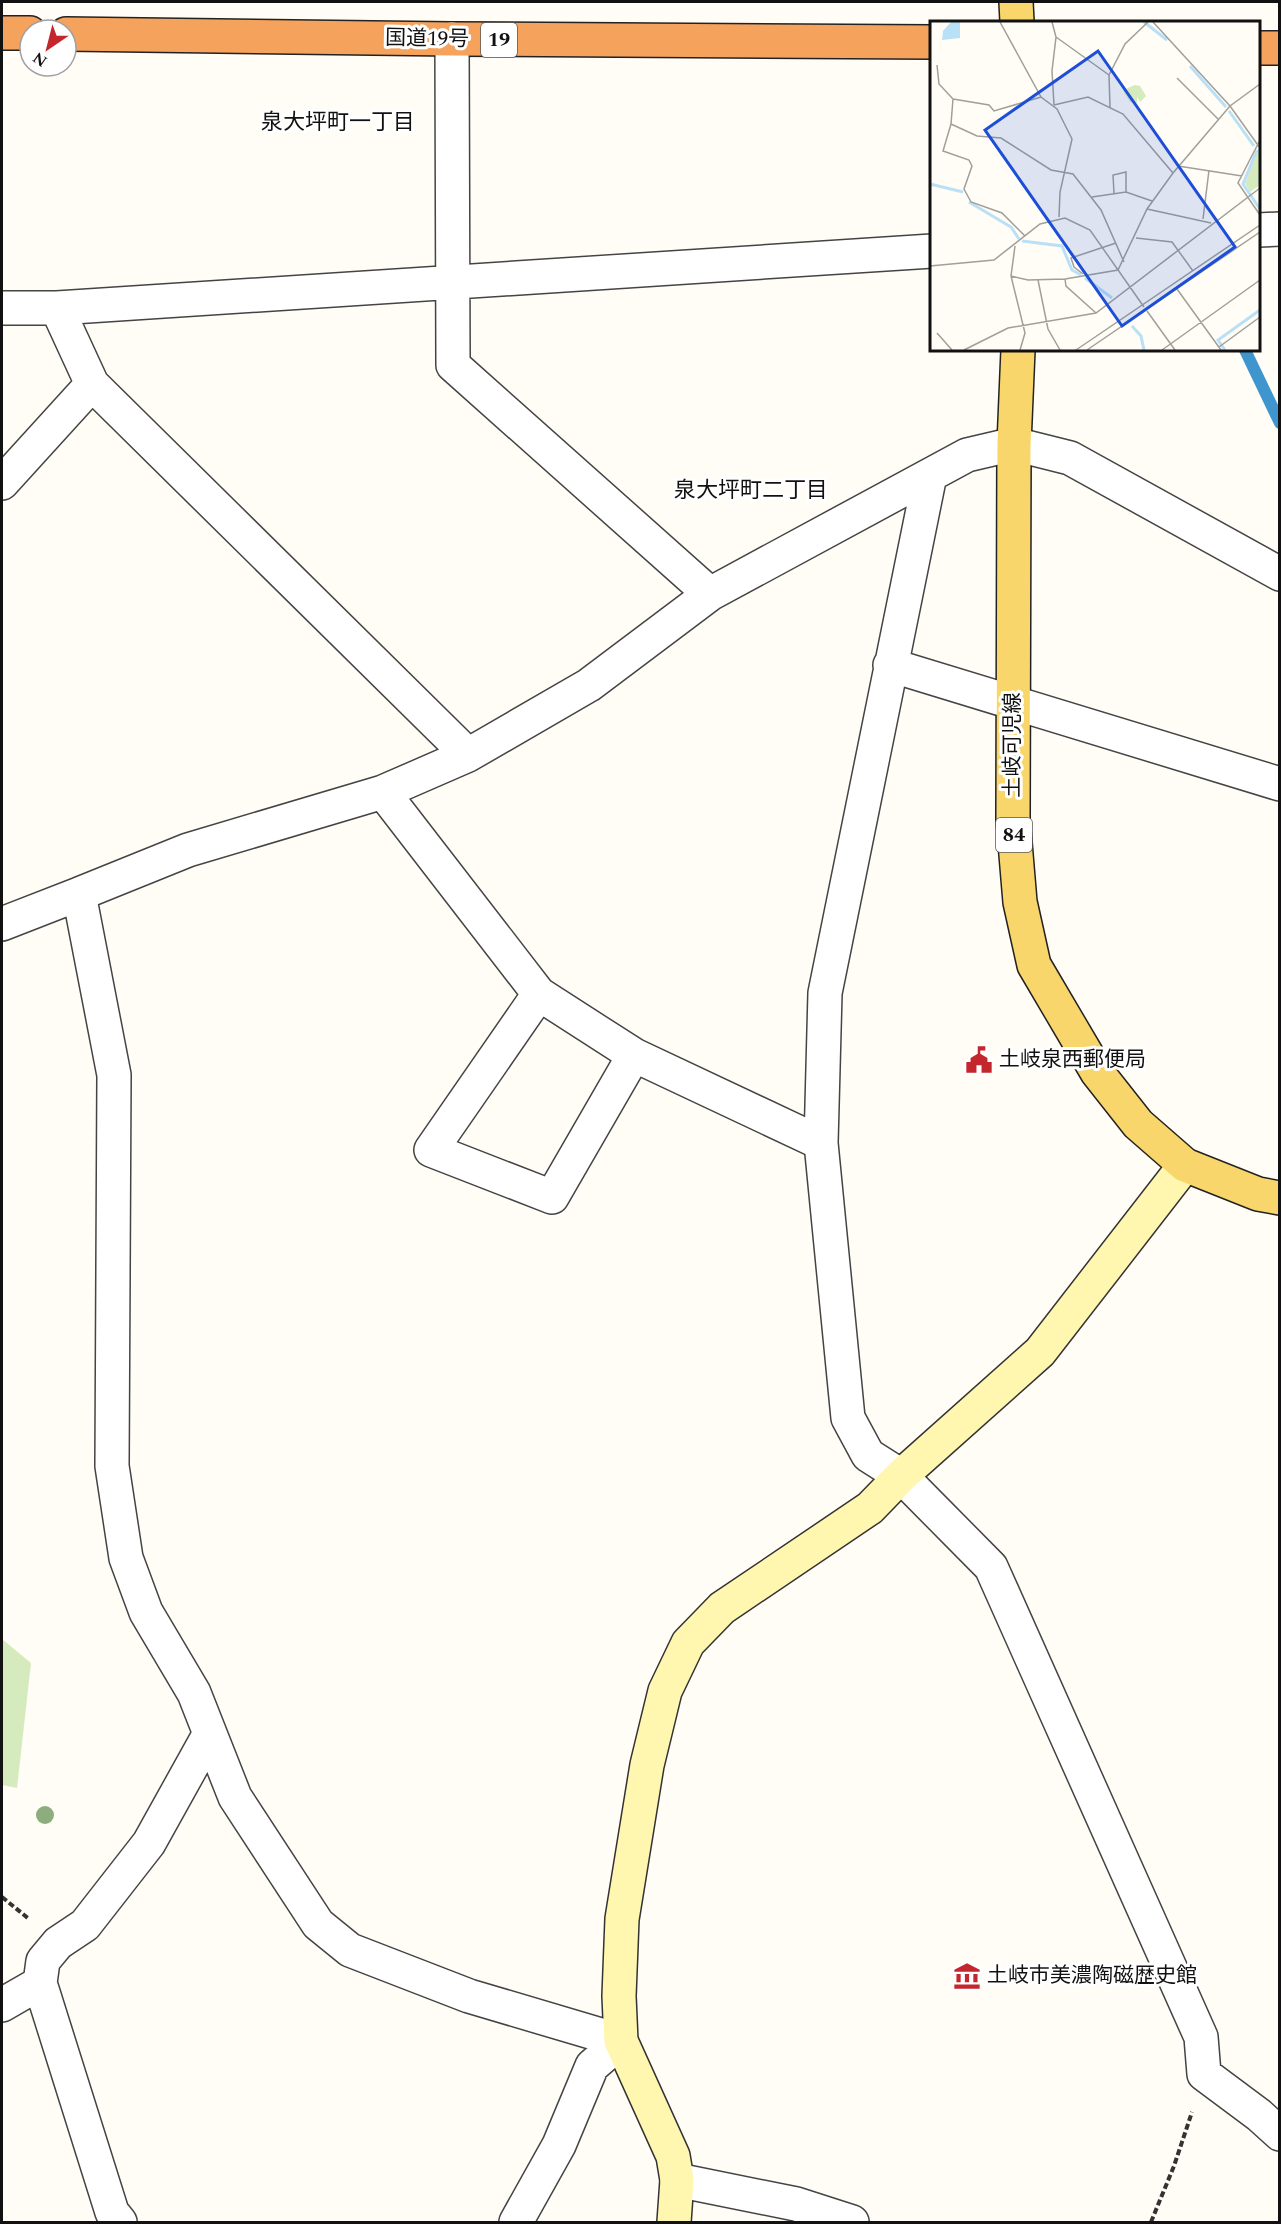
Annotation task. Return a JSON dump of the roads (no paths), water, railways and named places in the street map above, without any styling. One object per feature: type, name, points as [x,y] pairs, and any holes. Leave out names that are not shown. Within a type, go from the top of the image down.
[{"type":"highway","points":[[2,33],[18,33]]},
{"type":"highway","name":"国道19号","points":[[78,34],[930,42]]},
{"type":"highway","points":[[1260,48],[1280,48]]},
{"type":"main road","points":[[1016,2],[1017,21]]},
{"type":"main road","name":"土岐可児線","points":[[1018,351],[1014,444],[1013,819],[1020,902],[1034,965],[1097,1072],[1138,1124],[1185,1165],[1258,1194],[1280,1198]]},
{"type":"street","points":[[452,39],[453,365],[710,594]]},
{"type":"street","points":[[1260,230],[1280,229]]},
{"type":"street","points":[[2,308],[57,308],[451,280],[930,251]]},
{"type":"street","points":[[57,308],[92,384],[468,755]]},
{"type":"street","points":[[2,483],[92,384]]},
{"type":"street","points":[[3,922],[188,850],[383,792],[468,755],[589,684],[710,594],[967,455],[1014,444],[1070,458],[1280,574]]},
{"type":"street","points":[[930,475],[825,993],[821,1143],[848,1418],[868,1455],[901,1476],[990,1567],[1201,2037],[1204,2074],[1259,2115],[1280,2134]]},
{"type":"street","points":[[890,665],[1280,784]]},
{"type":"street","points":[[383,792],[539,994],[634,1055],[821,1143]]},
{"type":"street","points":[[79,894],[114,1075],[112,1466],[126,1558],[146,1612],[194,1693],[235,1797],[318,1924],[350,1950],[469,1996],[621,2041]]},
{"type":"street","points":[[539,994],[431,1150],[552,1197],[634,1055]]},
{"type":"street","points":[[674,2223],[677,2180],[673,2156],[621,2041],[619,1996],[622,1919],[633,1836],[665,1691],[688,1643],[722,1608],[870,1508],[901,1476],[1040,1352],[1185,1165]]},
{"type":"street","points":[[120,2223],[112,2212],[40,1983],[43,1961],[58,1943],[85,1925],[149,1843],[209,1735]]},
{"type":"street","points":[[2,2005],[40,1983]]},
{"type":"street","points":[[516,2223],[559,2145],[592,2066],[621,2041]]},
{"type":"street","points":[[677,2180],[796,2204],[852,2223]]},
{"type":"waterway","points":[[1245,351],[1280,423]]},
{"type":"place","name":"土岐泉西郵便局","points":[[979,1060]]},
{"type":"place","name":"土岐市美濃陶磁歴史館","points":[[967,1976]]},
{"type":"district","name":"泉大坪町一丁目","points":[[338,122]]},
{"type":"district","name":"泉大坪町二丁目","points":[[751,490]]}]
